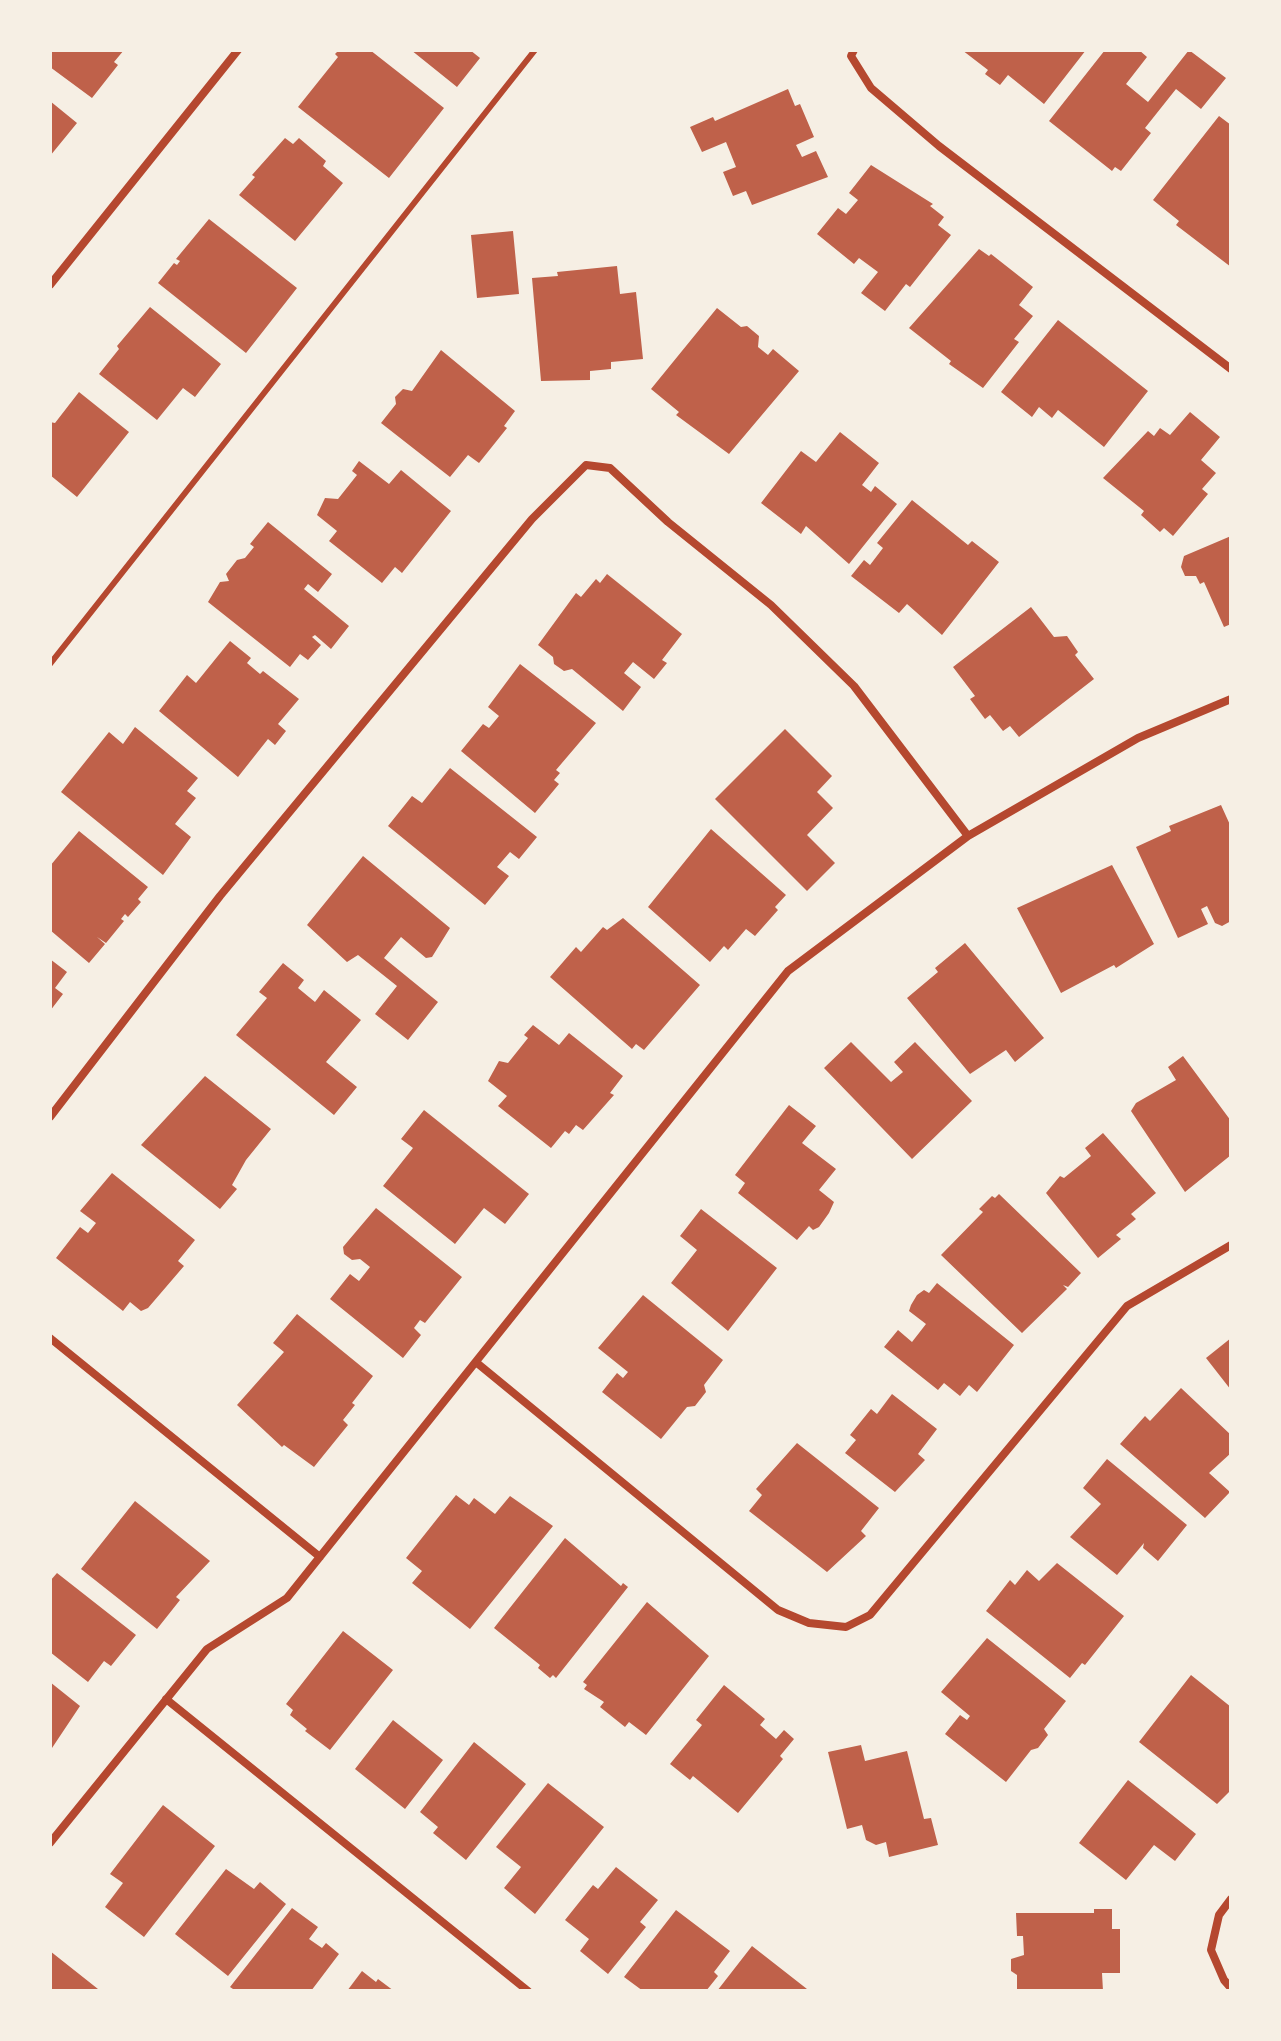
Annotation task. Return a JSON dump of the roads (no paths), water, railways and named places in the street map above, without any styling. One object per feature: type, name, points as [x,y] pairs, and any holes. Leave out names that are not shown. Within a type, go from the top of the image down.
[{"type":"street","points":[[50,285],[238,50]]},
{"type":"street","points":[[853,53],[871,88],[939,146],[1231,369]]},
{"type":"street","points":[[50,1117],[220,896],[532,519],[586,465],[610,468],[668,522],[771,605],[844,675],[968,836]]},
{"type":"street","points":[[50,1843],[207,1649],[287,1598],[788,971],[968,836],[1138,738],[1231,699]]},
{"type":"street","points":[[477,1363],[778,1610],[809,1623],[846,1627],[870,1615],[1127,1306],[1231,1245]]},
{"type":"street","points":[[50,1338],[320,1557]]},
{"type":"street","points":[[166,1699],[528,1991]]},
{"type":"street","points":[[1231,1899],[1219,1915],[1211,1950],[1231,1988]]},
{"type":"lane","points":[[50,664],[535,50]]}]
